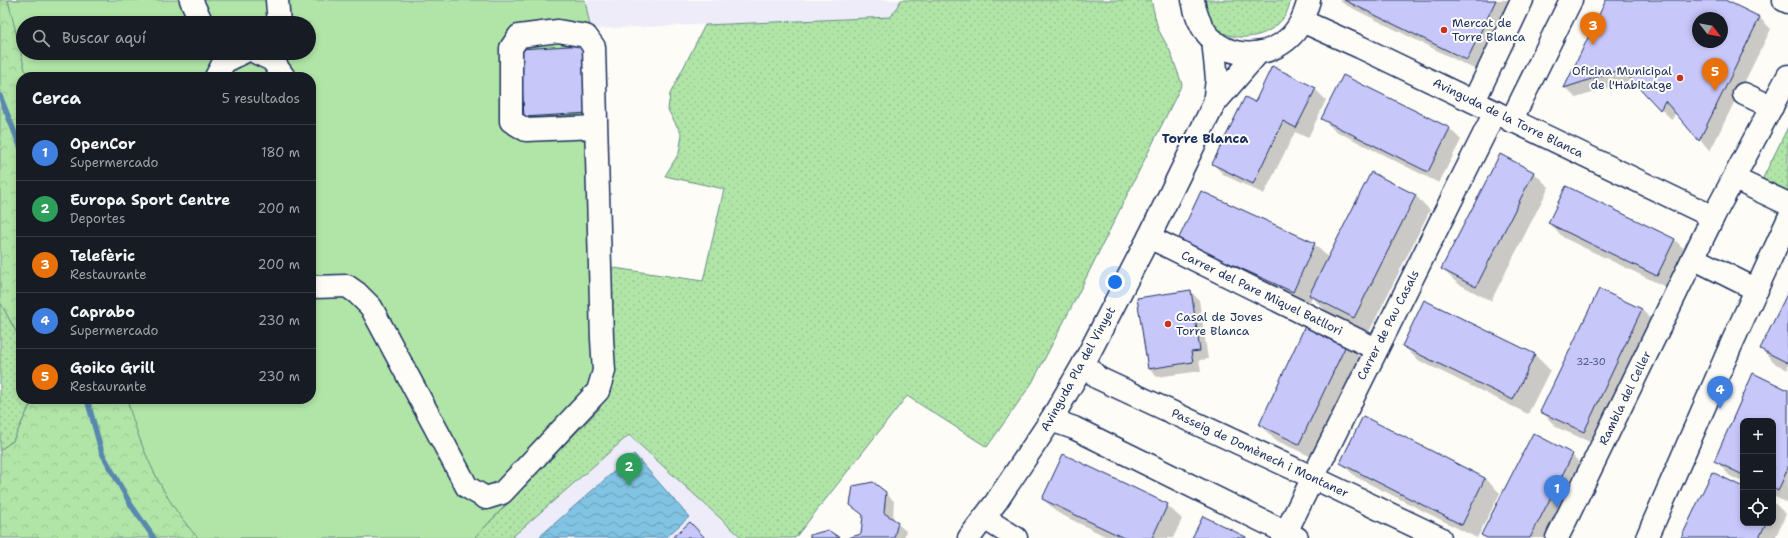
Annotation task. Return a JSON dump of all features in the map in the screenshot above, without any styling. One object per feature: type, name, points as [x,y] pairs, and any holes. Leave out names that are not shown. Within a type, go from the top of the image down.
[{"type":"street","points":[[191,0],[199,16]]},
{"type":"street","points":[[277,0],[278,16]]},
{"type":"street","points":[[1193,0],[1199,22],[1212,40],[1223,48],[1239,53],[1258,53],[1270,50],[1282,44],[1302,21],[1309,0]]},
{"type":"street","points":[[1474,101],[1522,0]]},
{"type":"street","name":"Carrer de Pau Casals","points":[[1288,536],[1312,477],[1376,349],[1503,116],[1571,0]]},
{"type":"street","points":[[1784,0],[1788,2]]},
{"type":"street","name":"Avinguda de la Torre Blanca","points":[[1302,21],[1474,101],[1713,217]]},
{"type":"street","points":[[316,287],[347,286],[357,293],[371,307],[467,487],[486,498],[502,493],[598,391],[604,370],[594,47],[586,36],[558,31],[519,36],[511,48],[512,121],[526,130],[596,127]]},
{"type":"street","name":"Avinguda Pla del Vinyet","points":[[1212,40],[1217,79],[1214,104]]},
{"type":"street","name":"Avinguda Pla del Vinyet","points":[[969,538],[1051,420],[1084,364],[1214,104],[1258,53]]},
{"type":"street","points":[[272,60],[281,72]]},
{"type":"street","points":[[282,60],[283,72]]},
{"type":"street","name":"Rambla del Celler","points":[[1557,538],[1713,217],[1788,76]]},
{"type":"street","points":[[1744,94],[1772,107]]},
{"type":"street","points":[[1734,179],[1788,204]]},
{"type":"street","points":[[1647,538],[1757,290],[1782,250],[1788,220]]},
{"type":"street","name":"Carrer del Pare Miquel Batllori","points":[[1148,237],[1376,349]]},
{"type":"street","points":[[1693,258],[1757,290]]},
{"type":"street","name":"Passeig de Domènech i Montaner","points":[[1084,364],[1098,378],[1440,538]]},
{"type":"street","points":[[1051,420],[1074,428],[1288,536]]},
{"type":"street","points":[[984,518],[1016,538]]},
{"type":"shaded area","points":[[585,0],[901,0],[891,17],[591,29]]},
{"type":"shaded area","points":[[629,435],[741,538],[511,538]]},
{"type":"green space","points":[[0,0],[108,0],[49,16],[16,16],[16,60],[69,60],[148,72],[16,72],[16,331],[0,302]]},
{"type":"green space","points":[[8,0],[585,0],[594,47],[604,371],[600,408],[474,538],[198,538],[174,507],[154,473],[128,404],[316,404],[316,72],[27,72],[25,70],[23,60],[316,60],[316,16],[16,16],[16,33]]},
{"type":"green space","points":[[901,0],[1151,0],[1158,29],[1170,51],[1182,84],[1074,302],[1032,383],[987,447],[907,396],[795,538],[742,538],[629,435],[511,538],[474,538],[600,408],[600,266],[703,281],[724,189],[665,176],[679,153],[682,135],[668,110],[670,94],[705,25],[891,17]]},
{"type":"green space","points":[[1199,0],[1291,0],[1286,14],[1273,28],[1257,35],[1239,37],[1221,32],[1213,27],[1207,19]]},
{"type":"green space","points":[[1788,127],[1788,194],[1761,182]]},
{"type":"green space","points":[[0,302],[16,331],[16,404],[31,404],[13,441],[0,450]]},
{"type":"green space","points":[[31,404],[177,404],[364,538],[0,538],[0,450],[13,441]]},
{"type":"water","points":[[634,454],[689,517],[665,538],[538,538]]},
{"type":"building","name":"Mercat de Torre Blanca","points":[[1344,0],[1496,0],[1467,60]]},
{"type":"building","name":"Oficina Municipal de l'Habitatge","points":[[1606,0],[1725,0],[1760,17],[1699,141],[1665,101],[1660,110],[1622,69],[1564,88]]},
{"type":"building","points":[[585,45],[589,113],[524,117],[520,49]]},
{"type":"building","points":[[1272,66],[1316,88],[1296,128],[1283,121],[1253,184],[1212,164],[1245,97],[1255,102]]},
{"type":"building","points":[[1343,75],[1450,128],[1428,172],[1321,119]]},
{"type":"building","points":[[1500,154],[1534,172],[1476,287],[1441,269]]},
{"type":"building","points":[[1371,172],[1416,195],[1354,318],[1309,295]]},
{"type":"building","points":[[1566,186],[1675,239],[1657,276],[1548,223]]},
{"type":"building","points":[[1201,191],[1315,243],[1293,292],[1178,240]]},
{"type":"building","points":[[1599,289],[1642,309],[1584,432],[1540,412]]},
{"type":"building","name":"Casal de Joves Torre Blanca","points":[[1191,290],[1200,351],[1191,352],[1193,362],[1148,369],[1137,298]]},
{"type":"building","points":[[1788,292],[1788,363],[1760,349]]},
{"type":"building","points":[[1424,300],[1535,354],[1513,400],[1402,346]]},
{"type":"building","points":[[1306,324],[1347,343],[1299,444],[1259,425]]},
{"type":"building","points":[[1753,373],[1788,390],[1788,468],[1778,491],[1776,490],[1776,418],[1740,418],[1740,474],[1714,461]]},
{"type":"building","points":[[1363,416],[1485,478],[1462,525],[1340,463]]},
{"type":"building","points":[[1533,433],[1573,454],[1530,538],[1487,538],[1481,535]]},
{"type":"building","points":[[1063,454],[1168,504],[1152,538],[1124,538],[1042,499]]},
{"type":"building","points":[[1712,472],[1740,486],[1740,526],[1765,526],[1759,538],[1681,538]]},
{"type":"building","points":[[873,482],[886,492],[884,513],[898,522],[894,538],[848,538],[861,534],[863,515],[850,505],[853,486]]},
{"type":"building","points":[[1203,516],[1246,537],[1246,538],[1192,538]]},
{"type":"building","points":[[690,522],[705,538],[672,538]]},
{"type":"building","points":[[828,530],[840,538],[810,538],[810,535]]},
{"type":"waterway","points":[[0,96],[16,136]]},
{"type":"waterway","points":[[88,404],[102,453],[131,505],[154,538]]},
{"type":"place","name":"Mercat de Torre Blanca","points":[[1444,30]]},
{"type":"place","name":"Telefèric","points":[[1593,45]]},
{"type":"place","name":"Oficina Municipal de l'Habitatge","points":[[1680,78]]},
{"type":"place","name":"Goiko Grill","points":[[1715,91]]},
{"type":"place","name":"Casal de Joves Torre Blanca","points":[[1168,324]]},
{"type":"place","name":"Caprabo","points":[[1720,409]]},
{"type":"place","name":"Europa Sport Centre","points":[[629,486]]},
{"type":"place","name":"OpenCor","points":[[1557,508]]},
{"type":"district","name":"Torre Blanca","points":[[1205,138]]}]
